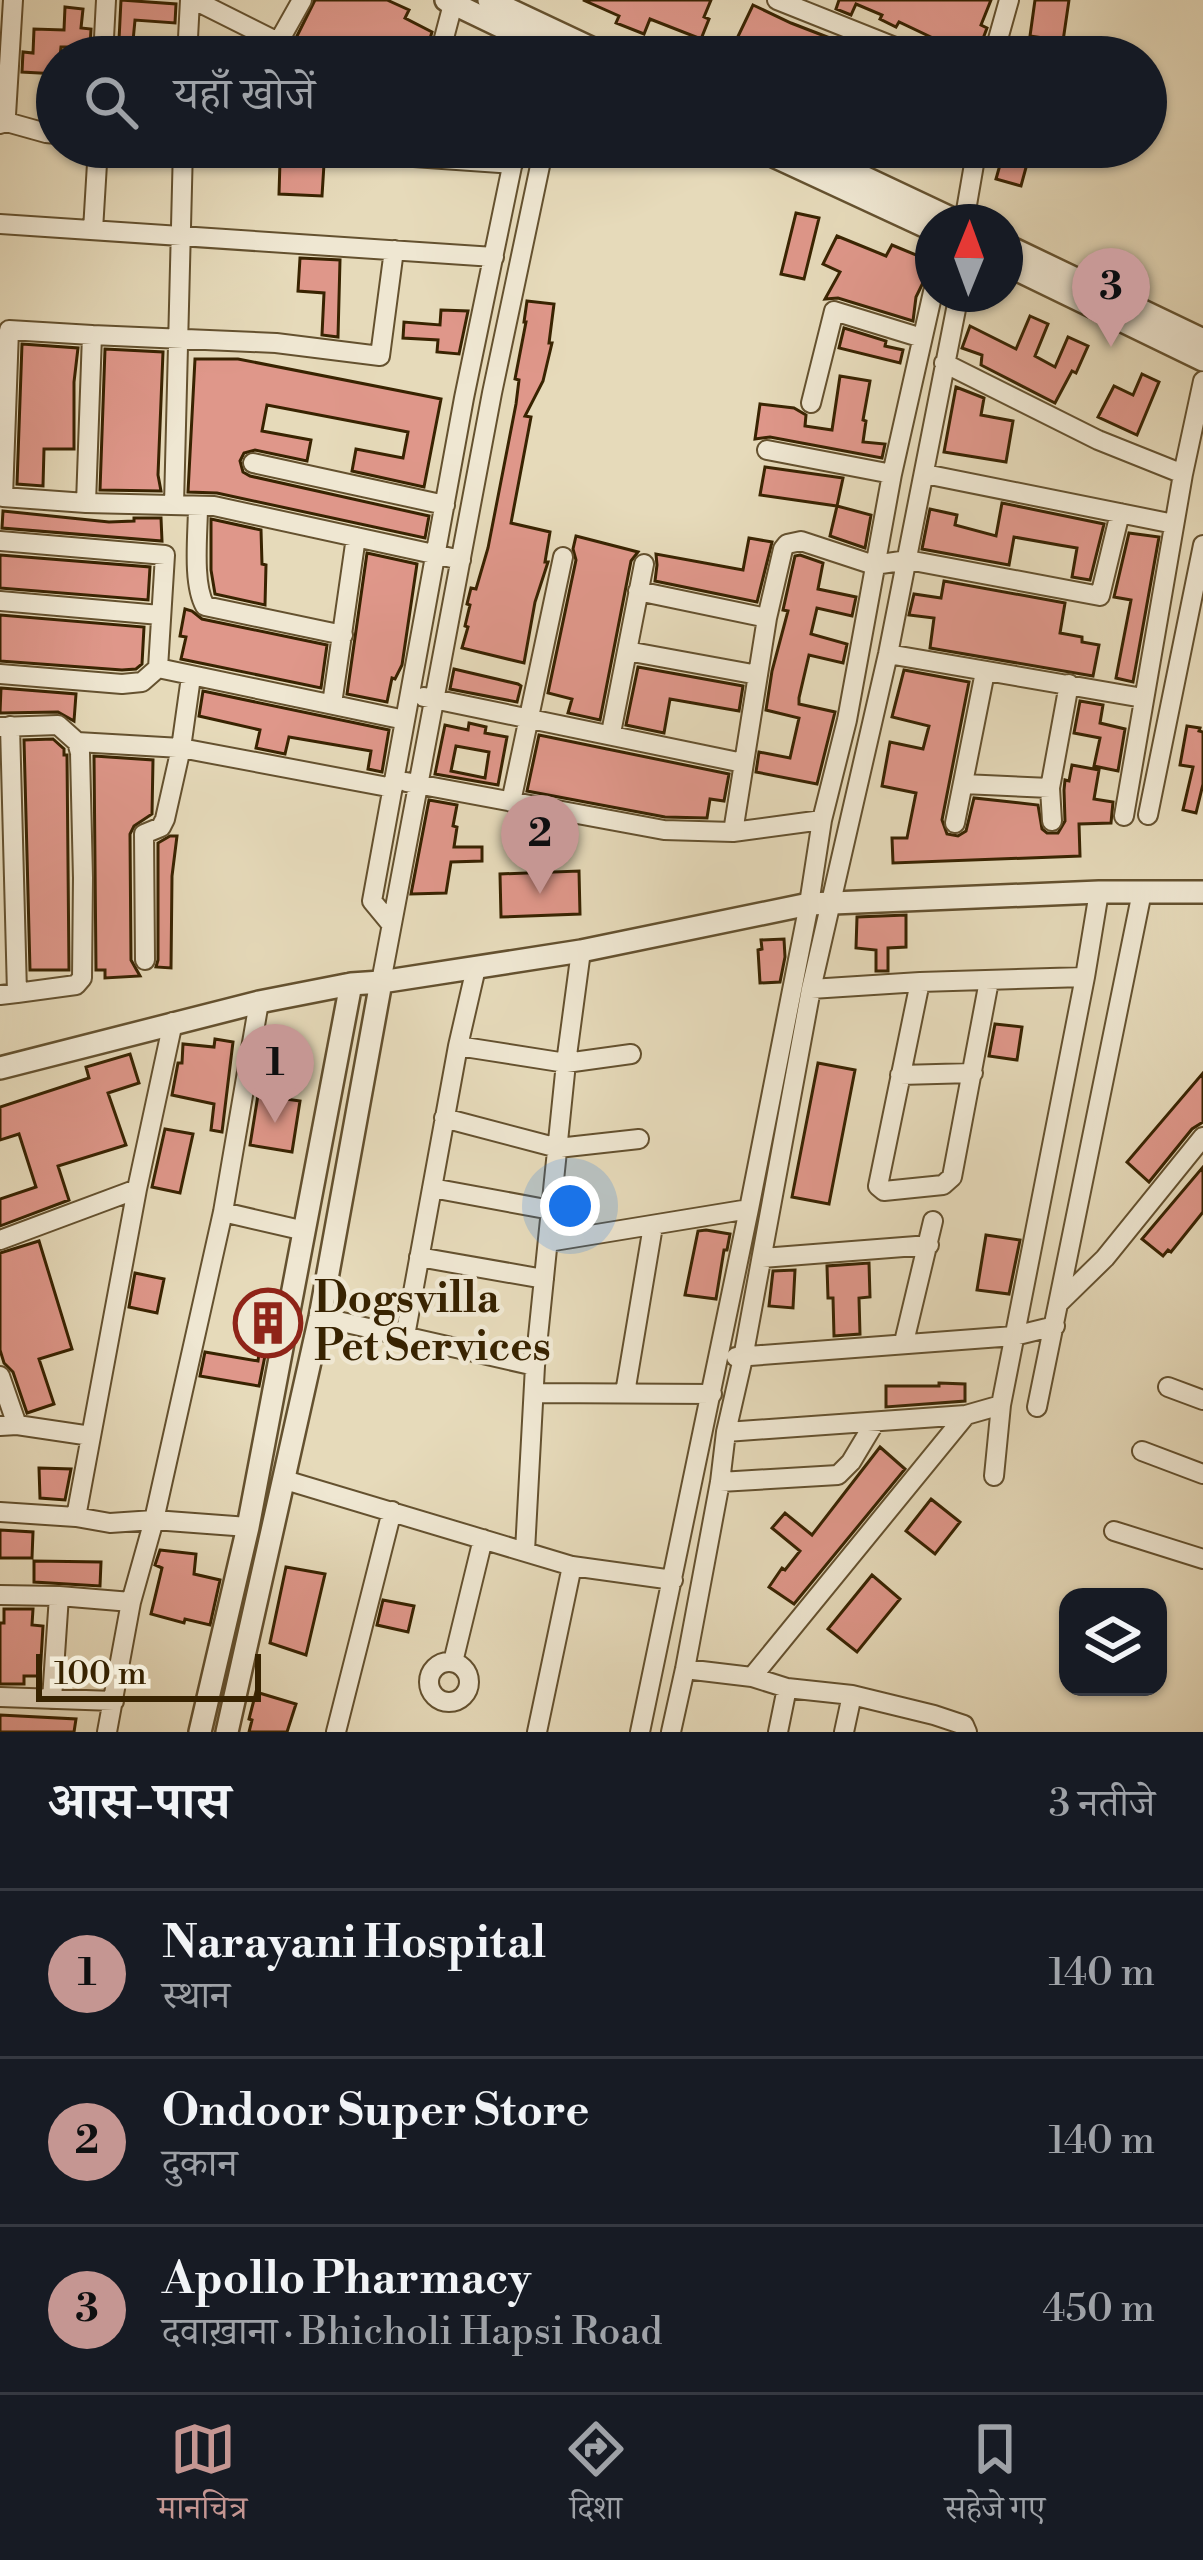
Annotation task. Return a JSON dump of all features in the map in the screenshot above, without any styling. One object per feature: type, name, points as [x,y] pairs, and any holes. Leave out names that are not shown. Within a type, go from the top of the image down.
[{"type":"street","points":[[13,0],[2,123],[36,132]]},
{"type":"street","points":[[104,36],[106,0]]},
{"type":"street","points":[[189,36],[192,0],[268,36]]},
{"type":"street","points":[[282,36],[302,0]]},
{"type":"street","points":[[489,0],[519,6],[573,36]]},
{"type":"street","points":[[777,0],[867,36]]},
{"type":"street","points":[[999,36],[1009,0]]},
{"type":"street","points":[[443,36],[450,2],[510,36]]},
{"type":"street","points":[[93,230],[97,168]]},
{"type":"street","points":[[174,505],[182,168]]},
{"type":"street","points":[[391,924],[372,901],[512,168]]},
{"type":"street","points":[[226,1732],[320,1317],[416,784],[540,168]]},
{"type":"street","points":[[799,168],[915,222]]},
{"type":"street","points":[[845,168],[922,204]]},
{"type":"street","points":[[965,204],[973,168]]},
{"type":"street","points":[[0,224],[494,257]]},
{"type":"street","points":[[394,250],[380,356],[276,343],[4,330],[3,497],[214,506],[461,560]]},
{"type":"street","points":[[1023,254],[1203,340]]},
{"type":"street","points":[[1023,273],[1203,360]]},
{"type":"street","points":[[811,403],[834,311],[922,338]]},
{"type":"street","points":[[671,1732],[811,989],[822,820],[848,720],[874,565],[928,312]]},
{"type":"street","points":[[640,1732],[749,1209],[820,904],[888,654],[955,312]]},
{"type":"street","points":[[86,503],[92,335]]},
{"type":"street","points":[[944,363],[1098,440],[1183,474]]},
{"type":"street","points":[[1124,816],[1203,381]]},
{"type":"street","points":[[767,450],[892,474]]},
{"type":"street","points":[[253,463],[445,505]]},
{"type":"street","points":[[926,474],[1174,524]]},
{"type":"street","points":[[198,506],[200,597],[206,606],[344,635]]},
{"type":"street","points":[[733,832],[767,618],[787,544],[801,541],[874,565],[908,560],[1100,596],[1120,513]]},
{"type":"street","points":[[332,704],[356,537]]},
{"type":"street","points":[[0,542],[165,555],[158,668],[142,682],[0,674]]},
{"type":"street","points":[[1148,815],[1203,545]]},
{"type":"street","points":[[511,802],[563,556]]},
{"type":"street","points":[[611,734],[644,564]]},
{"type":"street","points":[[638,591],[767,618]]},
{"type":"street","points":[[0,601],[160,615]]},
{"type":"street","points":[[627,651],[758,675]]},
{"type":"street","points":[[888,654],[1142,698]]},
{"type":"street","points":[[158,668],[405,720]]},
{"type":"street","points":[[955,823],[985,672]]},
{"type":"street","points":[[145,960],[144,834],[161,827],[165,819],[191,677]]},
{"type":"street","points":[[1052,821],[1050,788],[1069,684]]},
{"type":"street","points":[[410,693],[743,763]]},
{"type":"street","points":[[58,725],[77,742],[82,978],[76,985],[9,994],[5,727],[58,725]]},
{"type":"street","points":[[77,742],[181,748],[416,784],[664,830],[733,832],[822,820]]},
{"type":"street","points":[[963,784],[1050,788]]},
{"type":"street","points":[[994,1476],[1001,1405],[1099,892]]},
{"type":"street","points":[[1037,1407],[1142,892]]},
{"type":"street","points":[[0,1068],[259,1002],[581,951],[820,904],[1203,892]]},
{"type":"street","points":[[525,1551],[544,1279],[581,951]]},
{"type":"street","points":[[405,1336],[476,968]]},
{"type":"street","points":[[811,989],[1085,977]]},
{"type":"street","points":[[920,982],[878,1186],[884,1191],[943,1185],[952,1177],[988,981]]},
{"type":"street","points":[[200,1732],[248,1527],[351,984]]},
{"type":"street","points":[[106,1732],[131,1602],[223,1213],[259,1002]]},
{"type":"street","points":[[76,1516],[173,1022]]},
{"type":"street","points":[[458,1046],[566,1064],[632,1054]]},
{"type":"street","points":[[900,1075],[973,1073]]},
{"type":"street","points":[[444,1118],[558,1148],[639,1139]]},
{"type":"street","points":[[1060,1301],[1105,1258],[1203,1137]]},
{"type":"street","points":[[432,1188],[551,1210]]},
{"type":"street","points":[[0,1240],[137,1189]]},
{"type":"street","points":[[548,1242],[749,1209]]},
{"type":"street","points":[[223,1213],[305,1231]]},
{"type":"street","points":[[904,1342],[933,1221]]},
{"type":"street","points":[[625,1394],[653,1226]]},
{"type":"street","points":[[762,1258],[929,1245]]},
{"type":"street","points":[[419,1257],[544,1279]]},
{"type":"street","points":[[320,1317],[536,1366]]},
{"type":"street","points":[[719,1357],[1014,1336],[1055,1326]]},
{"type":"street","points":[[0,1376],[8,1426],[92,1436]]},
{"type":"street","points":[[1168,1387],[1203,1400]]},
{"type":"street","points":[[535,1393],[712,1394]]},
{"type":"street","points":[[727,1432],[966,1415],[1001,1405]]},
{"type":"street","points":[[752,1677],[966,1415]]},
{"type":"street","points":[[720,1482],[838,1475],[875,1422]]},
{"type":"street","points":[[1142,1451],[1203,1474]]},
{"type":"street","points":[[285,1480],[572,1566],[673,1580]]},
{"type":"street","points":[[0,1511],[110,1523],[154,1520],[248,1527]]},
{"type":"street","points":[[336,1732],[392,1511]]},
{"type":"street","points":[[1114,1531],[1203,1559]]},
{"type":"street","points":[[453,1662],[483,1539]]},
{"type":"street","points":[[537,1732],[572,1566]]},
{"type":"street","points":[[0,1594],[131,1602]]},
{"type":"street","points":[[52,1699],[59,1596]]},
{"type":"street","points":[[685,1669],[853,1696],[933,1723],[964,1725],[967,1732]]},
{"type":"street","points":[[778,1732],[787,1688]]},
{"type":"street","points":[[844,1732],[853,1696]]},
{"type":"street","points":[[0,1697],[114,1701]]},
{"type":"building","points":[[121,0],[176,4],[175,23],[135,20],[133,36],[119,36]]},
{"type":"building","points":[[315,0],[387,0],[409,10],[405,18],[432,32],[431,36],[297,36]]},
{"type":"building","points":[[583,0],[711,0],[702,36],[650,19],[644,34],[616,23],[619,16]]},
{"type":"building","points":[[839,0],[991,0],[981,25],[987,28],[984,36],[929,36],[899,22],[896,27],[856,4],[851,15],[836,9]]},
{"type":"building","points":[[1035,0],[1069,0],[1064,36],[1030,36]]},
{"type":"building","points":[[753,5],[825,36],[738,36]]},
{"type":"building","points":[[65,7],[83,9],[81,28],[91,29],[91,36],[36,36],[36,73],[22,72],[23,52],[33,53],[34,29],[64,30]]},
{"type":"building","points":[[280,168],[324,168],[322,196],[279,194]]},
{"type":"building","points":[[999,168],[1026,168],[1021,186],[996,179]]},
{"type":"building","points":[[796,213],[819,218],[804,279],[781,274]]},
{"type":"building","points":[[837,236],[886,256],[892,245],[915,255],[913,321],[838,298],[825,299],[840,272],[823,264]]},
{"type":"building","points":[[300,258],[340,260],[338,337],[322,335],[324,293],[298,291]]},
{"type":"building","points":[[527,301],[554,304],[543,381],[525,416],[531,417],[511,523],[550,532],[548,562],[524,663],[462,648],[467,604],[488,548],[516,404],[519,380],[515,379]]},
{"type":"building","points":[[441,310],[468,311],[459,354],[437,352],[438,340],[403,338],[404,322],[440,325]]},
{"type":"building","points":[[1030,316],[1048,324],[1035,356],[1055,367],[1068,337],[1088,346],[1055,403],[981,365],[982,355],[962,348],[970,326],[1016,349]]},
{"type":"building","points":[[844,328],[903,350],[900,363],[839,348]]},
{"type":"building","points":[[22,344],[78,348],[74,449],[44,449],[43,486],[17,484]]},
{"type":"building","points":[[105,349],[163,352],[161,491],[100,490]]},
{"type":"building","points":[[195,359],[238,359],[441,399],[424,487],[352,471],[356,449],[403,458],[408,432],[267,405],[262,431],[311,440],[307,461],[255,450],[244,453],[240,461],[243,472],[250,476],[429,516],[425,538],[217,493],[188,492]]},
{"type":"building","points":[[1142,374],[1159,382],[1137,435],[1098,417],[1114,386],[1133,395]]},
{"type":"building","points":[[840,376],[870,381],[863,442],[885,444],[882,458],[770,437],[755,439],[760,404],[794,408],[806,415],[805,426],[832,430]]},
{"type":"building","points":[[956,387],[984,398],[981,415],[1013,421],[1006,462],[944,452]]},
{"type":"building","points":[[765,467],[843,478],[837,506],[760,495]]},
{"type":"building","points":[[1002,503],[1104,524],[1090,580],[1072,577],[1077,548],[1014,537],[1009,565],[922,549],[930,509],[957,515],[955,525],[996,536]]},
{"type":"building","points":[[837,506],[871,515],[865,548],[830,536]]},
{"type":"building","points":[[3,511],[109,522],[161,518],[162,541],[2,528]]},
{"type":"building","points":[[211,519],[261,530],[265,605],[215,594]]},
{"type":"building","points":[[1129,533],[1159,537],[1133,682],[1116,678],[1131,600],[1114,597]]},
{"type":"building","points":[[576,536],[638,552],[631,561],[600,720],[568,713],[572,699],[548,693],[576,560]]},
{"type":"building","points":[[749,538],[772,542],[757,602],[655,581],[656,554],[743,570]]},
{"type":"building","points":[[367,553],[417,564],[402,665],[392,678],[387,702],[347,694]]},
{"type":"building","points":[[0,555],[150,567],[148,600],[0,588]]},
{"type":"building","points":[[795,556],[823,563],[818,589],[856,597],[852,616],[817,608],[811,634],[847,644],[843,663],[809,655],[799,698],[799,704],[835,712],[817,784],[756,772],[759,752],[790,758],[799,718],[766,710],[788,611],[783,610]]},
{"type":"building","points":[[944,581],[1065,603],[1060,633],[1099,645],[1093,676],[930,648],[934,618],[909,615],[914,594],[941,598]]},
{"type":"building","points":[[185,609],[202,619],[327,645],[321,688],[181,659]]},
{"type":"building","points":[[0,615],[144,627],[142,664],[122,670],[0,661]]},
{"type":"building","points":[[638,667],[743,686],[739,711],[670,699],[664,733],[626,725]]},
{"type":"building","points":[[454,669],[518,684],[517,702],[450,689]]},
{"type":"building","points":[[904,670],[969,682],[942,820],[947,834],[958,836],[966,831],[974,798],[1038,805],[1042,829],[1058,833],[1065,821],[1065,780],[1069,781],[1072,765],[1099,770],[1094,799],[1113,802],[1111,823],[1079,824],[1080,856],[893,863],[892,838],[907,838],[916,793],[882,786],[890,742],[923,749],[929,726],[892,717]]},
{"type":"building","points":[[1,688],[76,694],[74,721],[58,712],[0,713]]},
{"type":"building","points":[[203,691],[389,730],[382,772],[368,769],[371,751],[289,737],[285,754],[256,748],[260,730],[199,716]]},
{"type":"building","points":[[1080,701],[1103,705],[1100,723],[1125,729],[1118,771],[1094,766],[1100,738],[1074,733]]},
{"type":"building","points":[[469,723],[486,727],[485,733],[507,737],[498,785],[435,774],[445,725],[468,730]],"holes":[[[456,746],[489,752],[485,778],[451,771]]]},
{"type":"building","points":[[1187,726],[1203,732],[1203,784],[1196,813],[1183,810],[1193,767],[1180,765]]},
{"type":"building","points":[[539,735],[729,774],[724,801],[710,799],[707,818],[665,817],[527,791]]},
{"type":"building","points":[[53,739],[67,755],[69,970],[30,970],[24,740]]},
{"type":"building","points":[[94,756],[153,760],[152,814],[130,834],[131,960],[140,976],[105,978],[105,970],[96,970]]},
{"type":"building","points":[[429,800],[457,805],[454,847],[482,847],[482,861],[451,862],[446,893],[411,894]]},
{"type":"building","points":[[177,836],[171,968],[156,967],[158,843]]},
{"type":"building","points":[[579,871],[580,914],[501,917],[500,874]]},
{"type":"building","points":[[906,915],[906,947],[888,948],[888,971],[876,971],[876,950],[856,948],[857,917]]},
{"type":"building","points":[[784,939],[780,982],[760,983],[761,940]]},
{"type":"building","points":[[995,1024],[1022,1027],[1017,1060],[989,1056]]},
{"type":"building","points":[[215,1039],[233,1042],[222,1132],[211,1130],[214,1104],[172,1095],[183,1044],[214,1047]]},
{"type":"building","points":[[130,1054],[139,1083],[108,1093],[126,1145],[58,1166],[69,1200],[0,1226],[0,1199],[36,1187],[19,1134],[0,1140],[0,1107],[89,1078],[86,1067]]},
{"type":"building","points":[[818,1063],[855,1070],[829,1204],[792,1197]]},
{"type":"building","points":[[1203,1073],[1203,1122],[1149,1182],[1127,1162]]},
{"type":"building","points":[[258,1095],[300,1101],[292,1152],[250,1145]]},
{"type":"building","points":[[165,1129],[193,1134],[180,1193],[152,1187]]},
{"type":"building","points":[[1203,1167],[1203,1212],[1163,1256],[1142,1239]]},
{"type":"building","points":[[698,1231],[730,1234],[716,1299],[685,1295]]},
{"type":"building","points":[[986,1235],[1020,1240],[1009,1294],[977,1290]]},
{"type":"building","points":[[39,1241],[72,1349],[39,1359],[54,1404],[27,1413],[0,1350],[0,1253]]},
{"type":"building","points":[[869,1263],[870,1297],[859,1298],[860,1334],[834,1336],[827,1266]]},
{"type":"building","points":[[795,1270],[793,1308],[769,1306],[773,1271]]},
{"type":"building","points":[[135,1273],[164,1279],[157,1313],[129,1307]]},
{"type":"building","points":[[258,1312],[273,1315],[259,1386],[200,1376],[205,1352],[258,1361],[262,1331],[255,1330]]},
{"type":"building","points":[[965,1384],[965,1401],[886,1407],[886,1386]]},
{"type":"building","points":[[880,1447],[905,1469],[794,1604],[769,1587],[800,1551],[772,1528],[785,1513],[812,1535]]},
{"type":"building","points":[[39,1468],[71,1469],[65,1500],[40,1498]]},
{"type":"building","points":[[931,1499],[960,1522],[935,1554],[906,1531]]},
{"type":"building","points":[[0,1530],[33,1532],[32,1558],[0,1558]]},
{"type":"building","points":[[160,1550],[196,1554],[194,1574],[220,1580],[210,1625],[151,1614],[162,1568],[155,1565]]},
{"type":"building","points":[[34,1561],[101,1562],[100,1586],[34,1582]]},
{"type":"building","points":[[286,1567],[325,1574],[306,1655],[270,1643]]},
{"type":"building","points":[[872,1575],[900,1599],[857,1652],[828,1629]]},
{"type":"building","points":[[383,1600],[414,1606],[408,1632],[377,1625]]},
{"type":"building","points":[[4,1609],[33,1609],[32,1625],[43,1626],[40,1676],[24,1676],[24,1684],[0,1684]]},
{"type":"building","points":[[256,1692],[296,1704],[287,1732],[249,1732]]},
{"type":"building","points":[[0,1715],[76,1719],[74,1732],[0,1732]]},
{"type":"place","name":"Apollo Pharmacy","points":[[1111,347]]},
{"type":"place","name":"Ondoor Super Store","points":[[540,894]]},
{"type":"place","name":"Narayani Hospital","points":[[275,1123]]},
{"type":"place","name":"Dogsvilla Pet Services","points":[[268,1323]]}]
